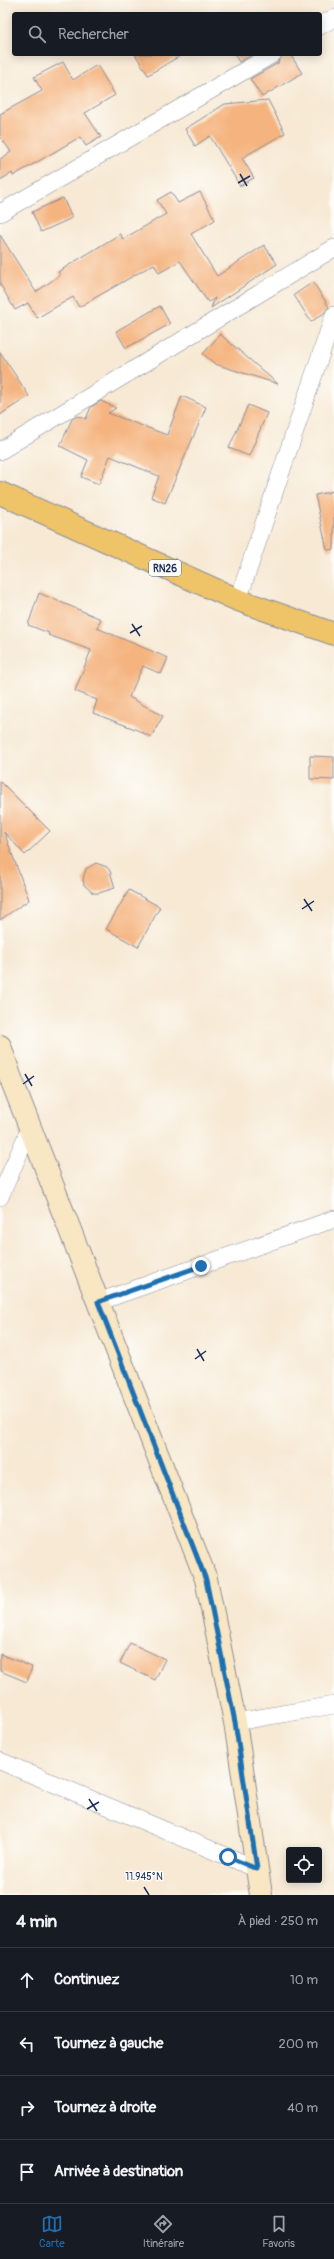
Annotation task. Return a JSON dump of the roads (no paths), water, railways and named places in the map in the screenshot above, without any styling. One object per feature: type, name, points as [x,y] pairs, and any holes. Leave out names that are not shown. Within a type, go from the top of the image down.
[{"type":"main road","name":"RN26","points":[[0,493],[238,600],[334,634]]},
{"type":"street","points":[[322,25],[334,18]]},
{"type":"street","points":[[0,213],[270,56]]},
{"type":"street","points":[[0,450],[334,248]]},
{"type":"street","points":[[238,600],[334,315]]},
{"type":"street","points":[[0,1046],[30,1128],[206,1580],[235,1722],[261,1895]]},
{"type":"street","points":[[0,1197],[30,1128]]},
{"type":"street","points":[[98,1302],[334,1219]]},
{"type":"street","points":[[235,1722],[334,1705]]},
{"type":"street","points":[[0,1761],[257,1869]]}]
